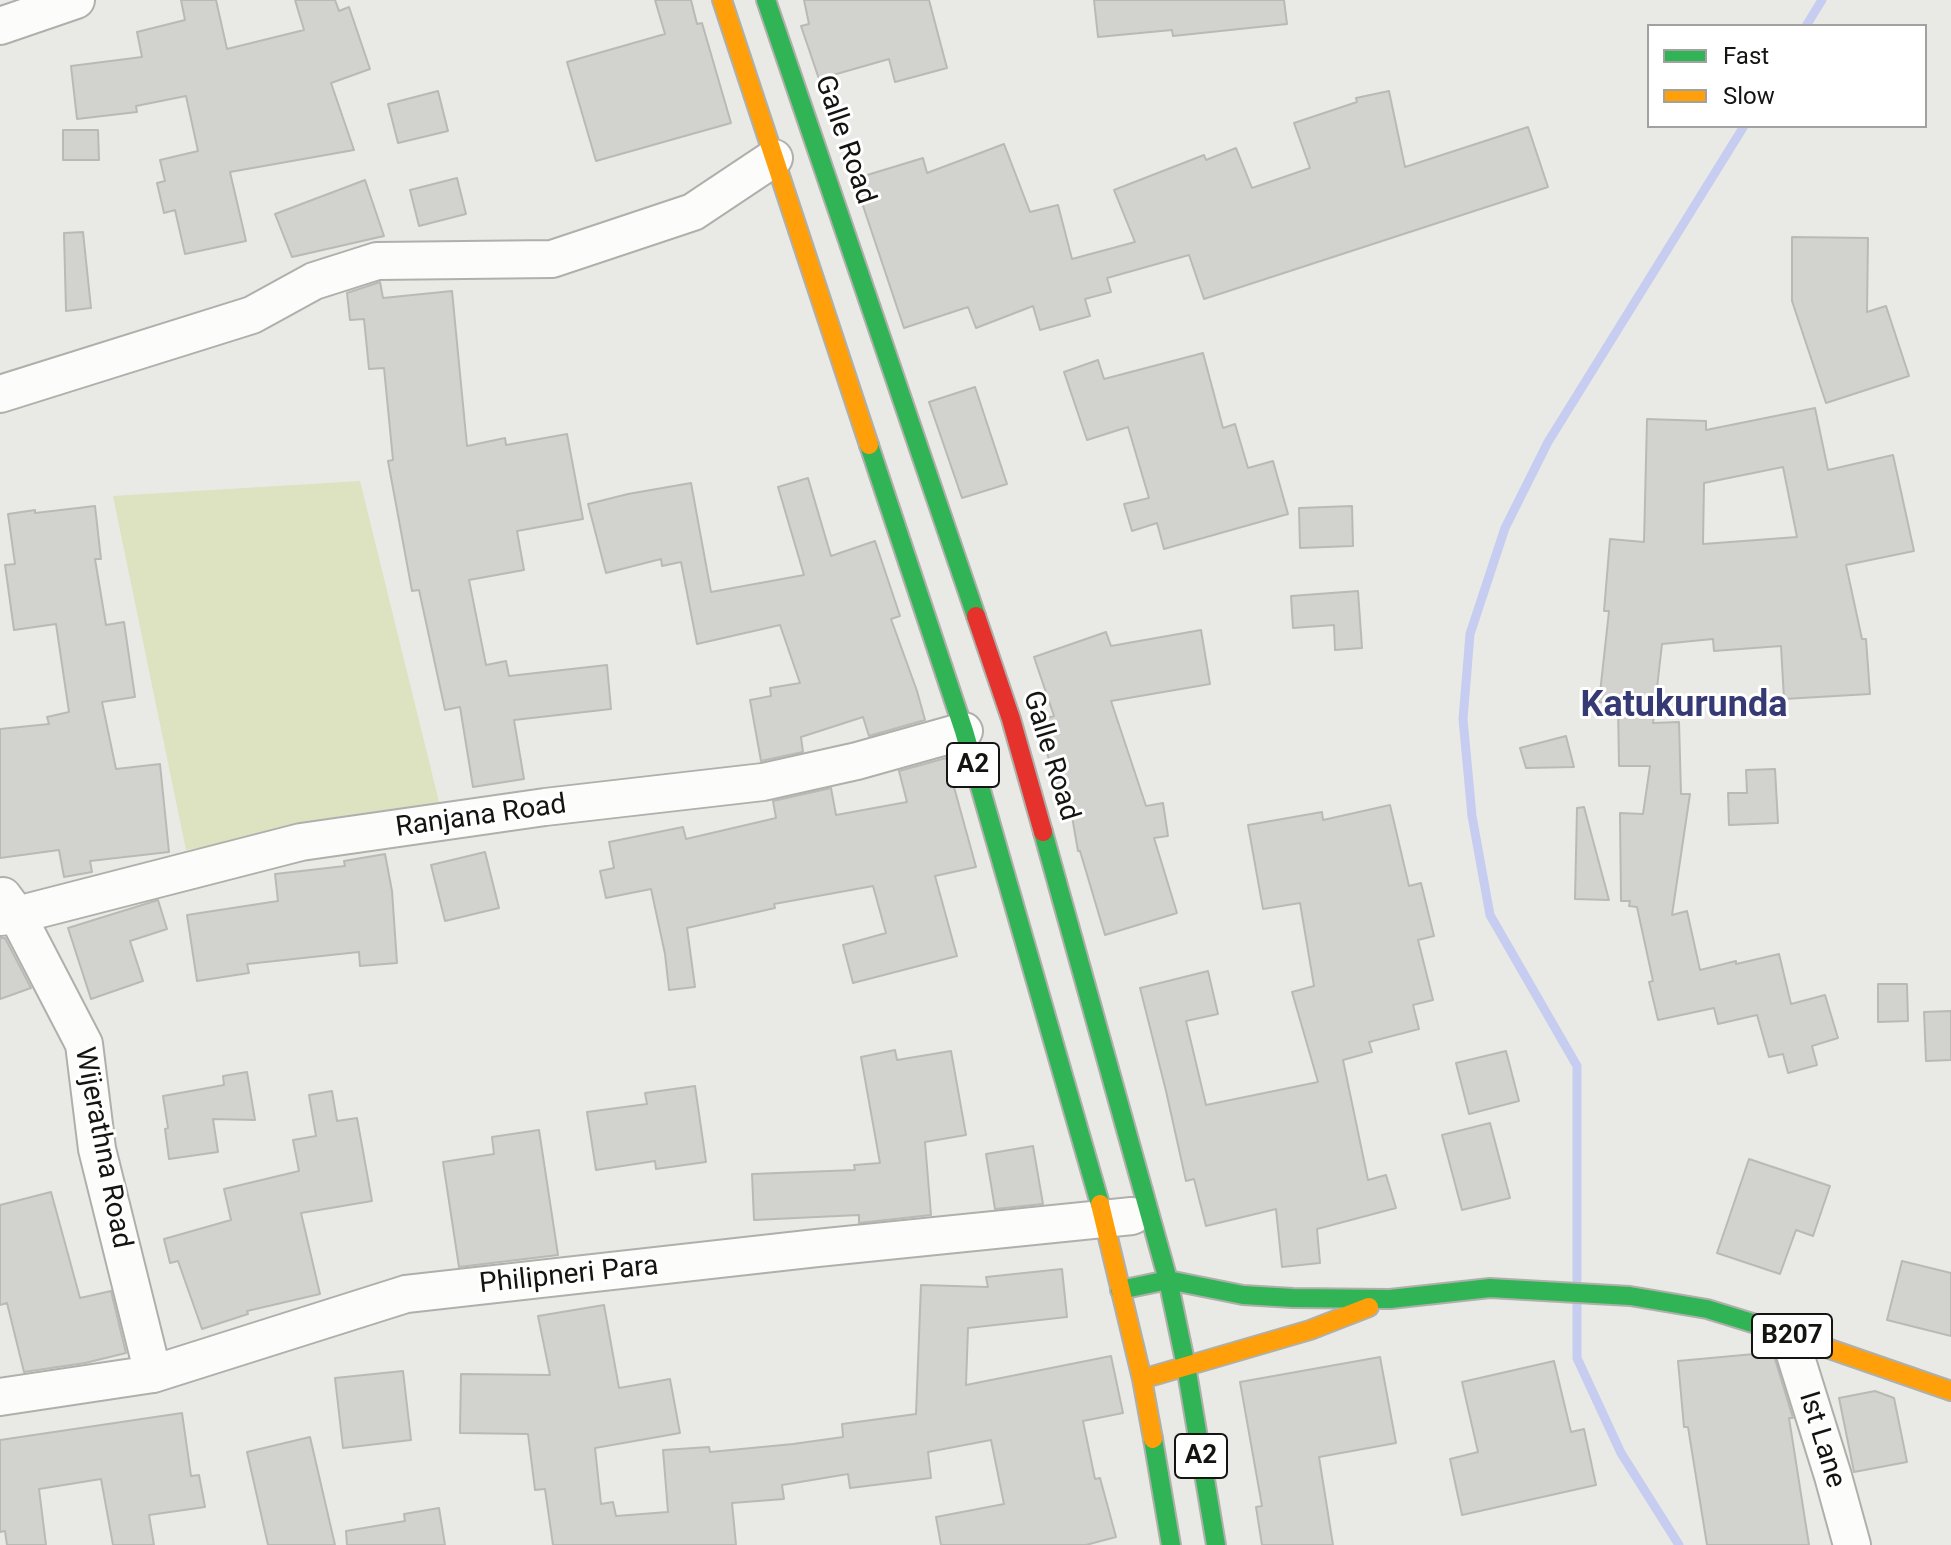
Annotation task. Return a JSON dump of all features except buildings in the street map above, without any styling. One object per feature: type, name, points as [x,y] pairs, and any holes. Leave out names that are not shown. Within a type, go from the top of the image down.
[{"type":"main road","name":"Galle Road","points":[[722,0],[964,731],[1046,928],[1149,1214],[1168,1280],[1186,1366],[1216,1545]]},
{"type":"main road","name":"Galle Road","points":[[766,0],[1011,719],[1046,928],[1105,1220],[1142,1379],[1171,1545]]},
{"type":"main road","points":[[1120,1290],[1168,1280]]},
{"type":"main road","name":"B207","points":[[1168,1280],[1243,1295],[1390,1299],[1490,1288],[1630,1296],[1707,1309],[1951,1391]]},
{"type":"main road","name":"B207","points":[[1186,1366],[1310,1330],[1390,1299]]},
{"type":"main road","points":[[1142,1379],[1186,1366]]},
{"type":"street","points":[[0,26],[76,0]]},
{"type":"street","points":[[0,394],[252,315],[314,281],[377,261],[552,259],[693,212],[774,158]]},
{"type":"street","name":"Ranjana Road","points":[[6,908],[301,842],[545,807],[763,782],[857,761],[964,731]]},
{"type":"street","name":"Wijerathna Road","points":[[6,908],[84,1044],[97,1149],[153,1374]]},
{"type":"street","name":"Philipneri Para","points":[[0,1397],[153,1374],[406,1294],[1149,1214]]},
{"type":"street","name":"Ist Lane","points":[[1789,1335],[1852,1545]]},
{"type":"green space","points":[[360,481],[441,810],[186,850],[113,496]]},
{"type":"waterway","points":[[1807,24],[1822,0]]},
{"type":"waterway","points":[[1577,1280],[1577,1066],[1490,915],[1472,816],[1463,719],[1470,634],[1505,528],[1548,442],[1743,128]]},
{"type":"waterway","points":[[1577,1303],[1577,1358],[1621,1453],[1679,1545]]},
{"type":"traffic: fast","points":[[766,0],[976,616]]},
{"type":"traffic: fast","points":[[869,445],[964,731],[1100,1204]]},
{"type":"traffic: fast","points":[[1043,832],[1168,1280],[1216,1545]]},
{"type":"traffic: fast","points":[[1120,1290],[1168,1280],[1243,1295],[1293,1298],[1390,1299],[1490,1288],[1630,1296],[1707,1309],[1772,1329]]},
{"type":"traffic: fast","points":[[1153,1439],[1171,1545]]},
{"type":"traffic: slow","points":[[722,0],[869,445]]},
{"type":"traffic: slow","points":[[1100,1204],[1142,1379],[1153,1439]]},
{"type":"traffic: slow","points":[[1149,1377],[1310,1330],[1369,1307]]},
{"type":"traffic: slow","points":[[1772,1329],[1951,1391]]},
{"type":"traffic: jam","points":[[976,616],[1011,719],[1043,832]]},
{"type":"district","name":"Katukurunda","points":[[1684,707]]}]
